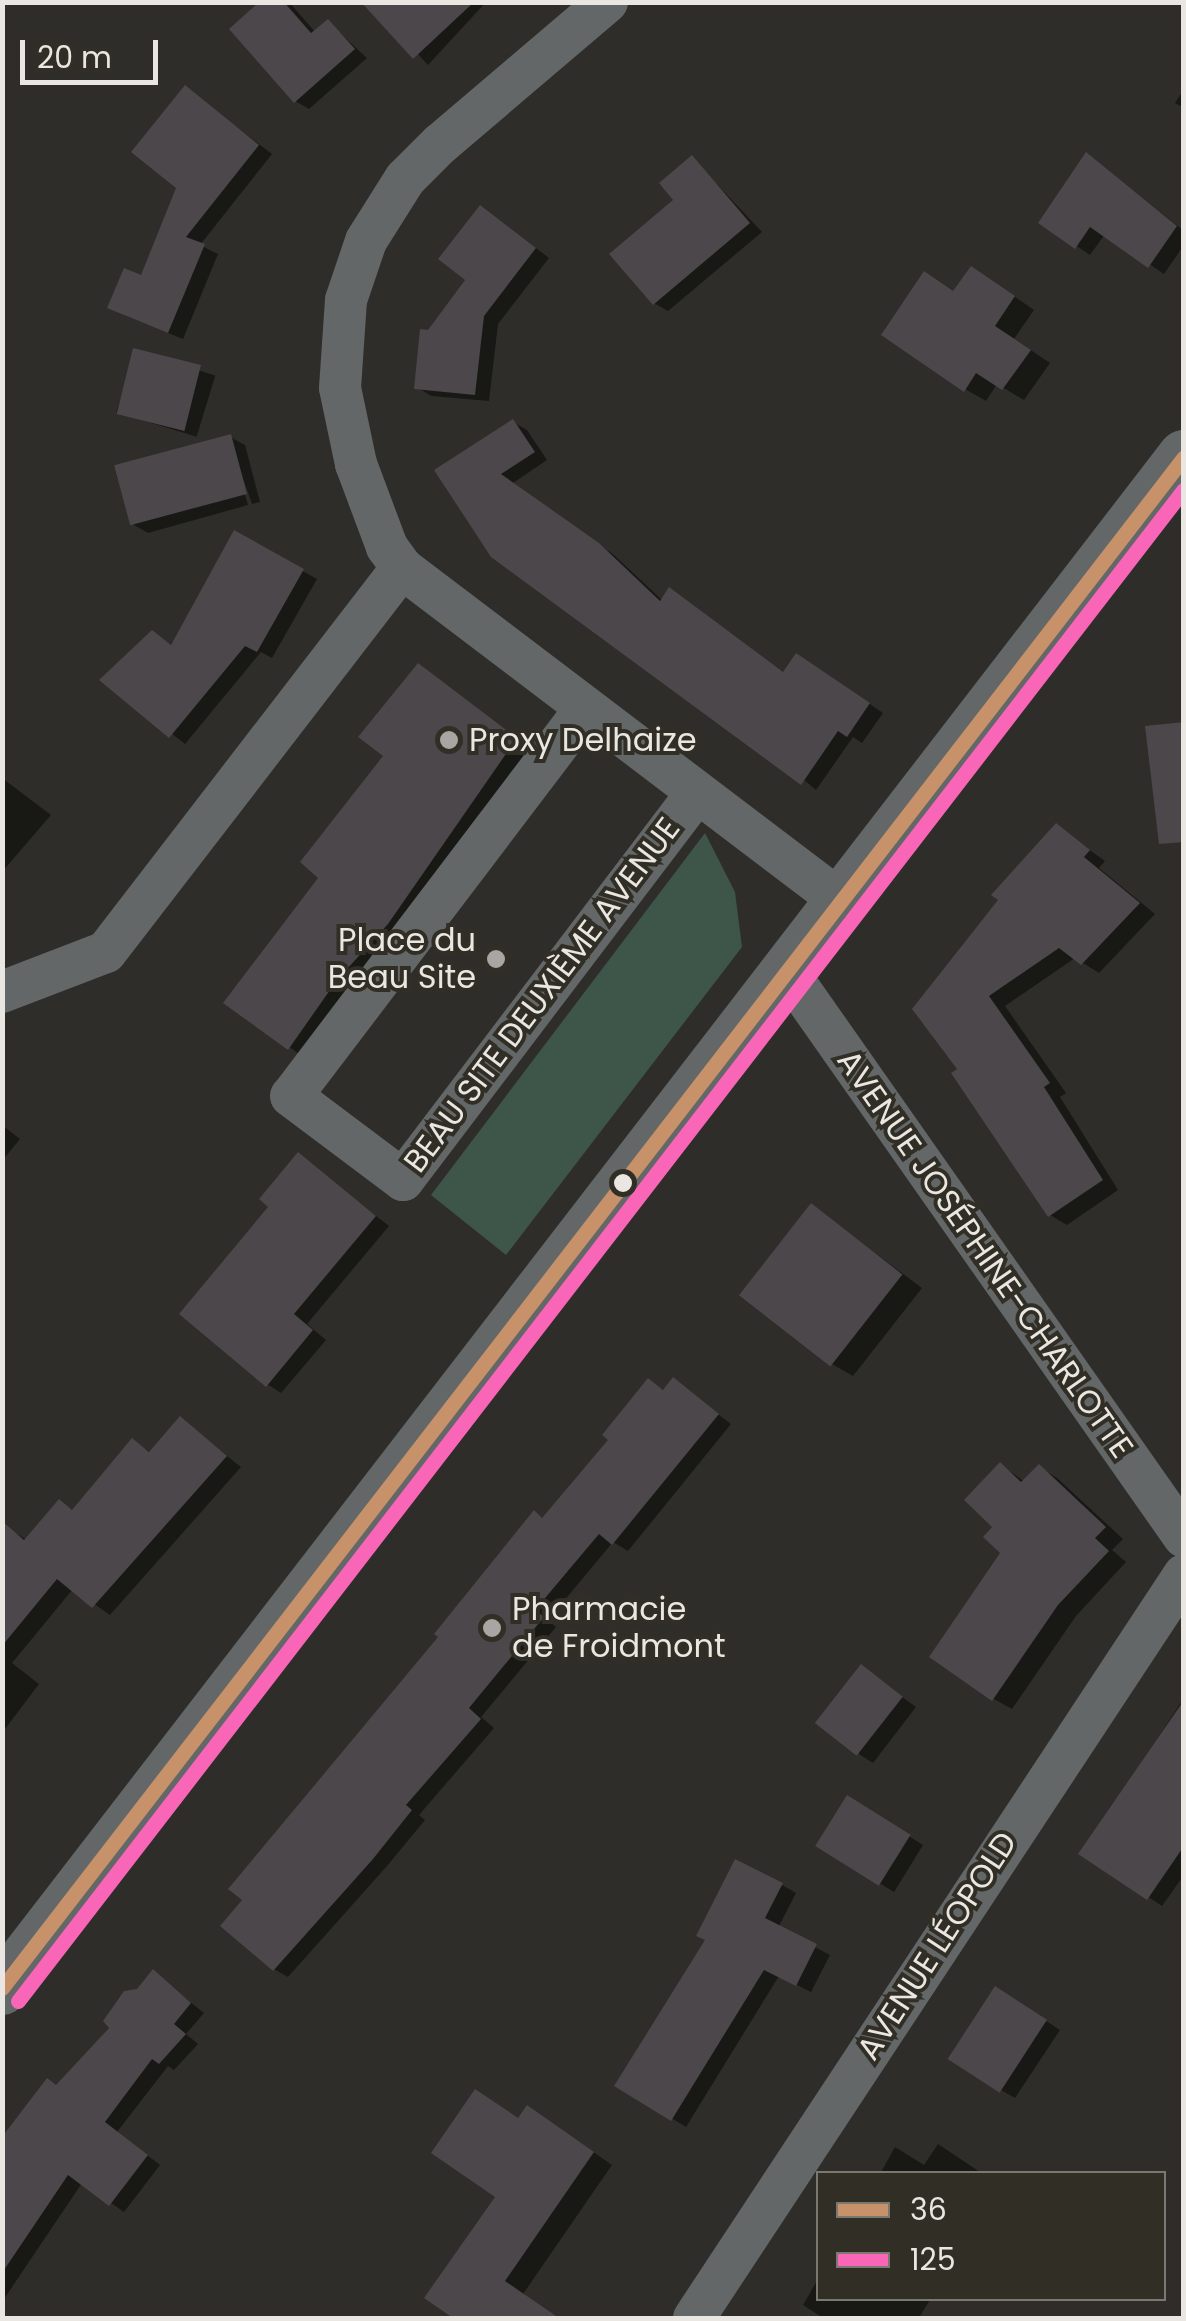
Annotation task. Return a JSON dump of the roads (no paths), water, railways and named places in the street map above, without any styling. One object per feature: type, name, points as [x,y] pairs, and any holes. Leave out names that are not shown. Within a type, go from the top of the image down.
[{"type":"street","points":[[607,2],[404,179],[366,241],[346,300],[340,388],[356,464],[387,548],[402,568],[583,712],[840,901]]},
{"type":"street","points":[[2,1990],[1184,456]]},
{"type":"street","points":[[2,992],[106,952],[402,568]]},
{"type":"street","name":"BEAU SITE DEUXIÈME AVENUE","points":[[583,712],[291,1096],[402,1180],[696,794]]},
{"type":"street","name":"AVENUE JOSÉPHINE-CHARLOTTE","points":[[788,971],[1184,1537]]},
{"type":"street","name":"AVENUE LÉOPOLD","points":[[694,2318],[1184,1575]]},
{"type":"place","name":"Proxy Delhaize","points":[[449,740]]},
{"type":"place","name":"Place du Beau Site","points":[[496,959]]},
{"type":"place","name":"Pharmacie de Froidmont","points":[[492,1628]]}]
